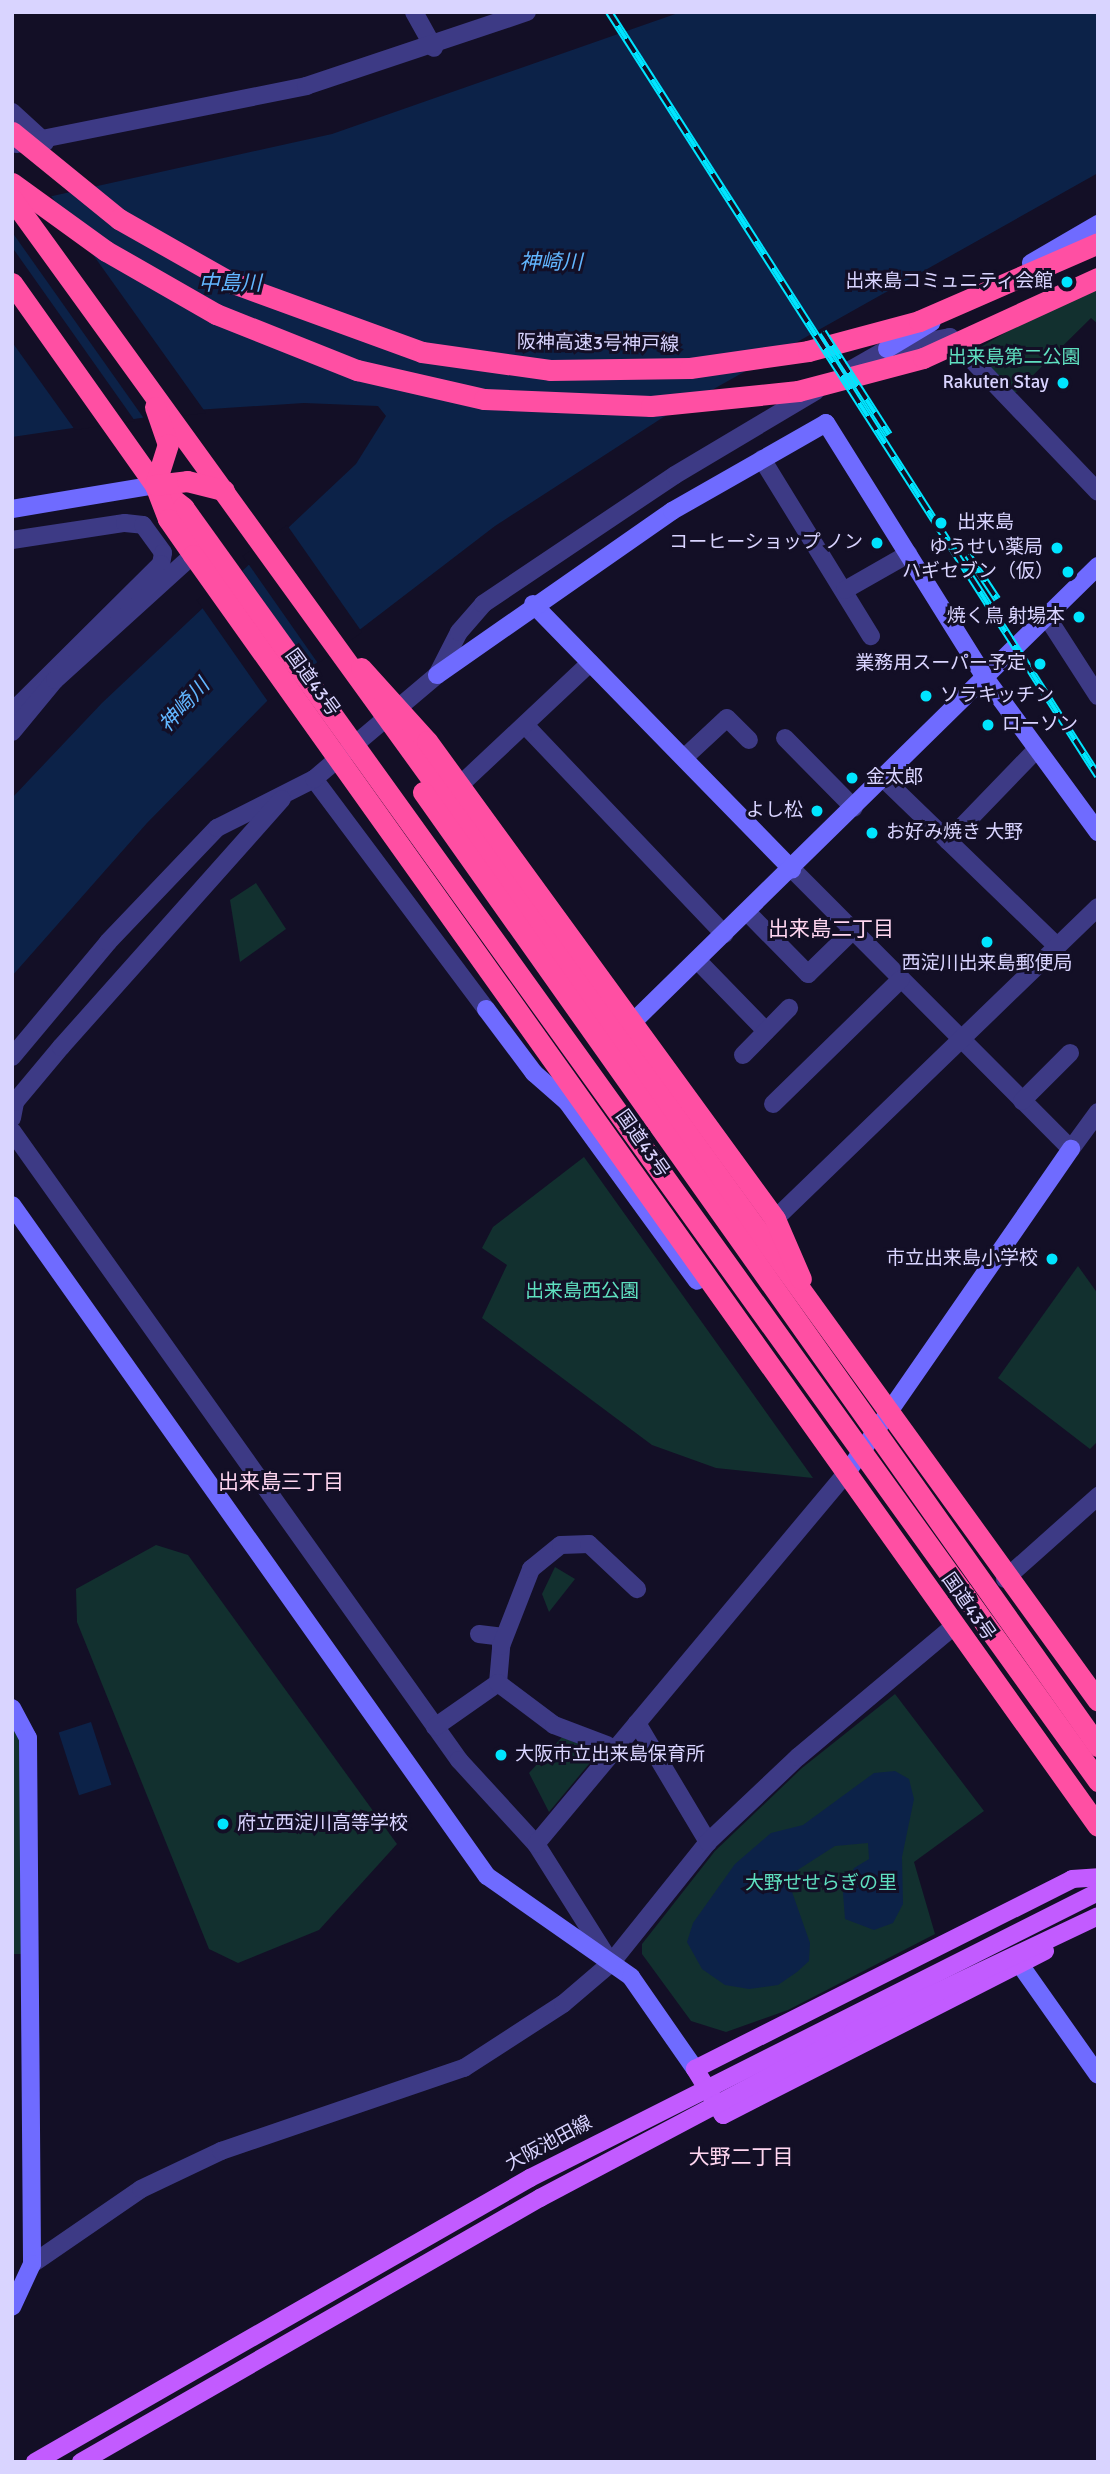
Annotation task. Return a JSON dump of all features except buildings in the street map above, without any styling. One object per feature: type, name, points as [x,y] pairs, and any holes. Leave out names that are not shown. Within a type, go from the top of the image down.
[{"type":"highway","name":"阪神高速3号神戸線","points":[[12,132],[119,219],[230,282],[374,338],[513,367],[645,371],[808,351],[919,321],[1098,243]]},
{"type":"highway","points":[[12,183],[106,251],[216,314],[357,370],[484,399],[650,406],[798,391],[923,358],[1098,278]]},
{"type":"highway","name":"国道43号","points":[[12,199],[330,636],[370,698],[408,769],[551,979],[1098,1746]]},
{"type":"highway","name":"国道43号","points":[[12,283],[155,485],[167,519],[848,1471],[953,1627],[1098,1826]]},
{"type":"highway","points":[[146,383],[168,444],[155,485],[187,481],[224,489]]},
{"type":"highway","name":"国道43号","points":[[155,485],[183,507],[1098,1782]]},
{"type":"highway","points":[[330,636],[459,786],[464,809],[632,1023],[775,1219],[818,1316]]},
{"type":"highway","name":"国道43号","points":[[370,698],[464,809],[818,1316],[1005,1579],[1098,1701]]},
{"type":"main road","points":[[1098,1877],[1073,1879],[695,2069],[723,2115],[1021,1966],[1098,1916]]},
{"type":"main road","name":"大阪池田線","points":[[35,2462],[530,2178],[844,2015],[1098,1892]]},
{"type":"main road","points":[[81,2462],[540,2198],[853,2032],[1098,1916]]},
{"type":"street","points":[[414,12],[434,48]]},
{"type":"street","points":[[12,144],[45,142],[306,86],[434,48],[527,12]]},
{"type":"street","points":[[12,112],[45,142]]},
{"type":"street","points":[[437,674],[459,632],[483,604],[542,561],[887,349],[1098,224]]},
{"type":"street","points":[[887,349],[950,337],[1098,492]]},
{"type":"street","points":[[12,1057],[108,942],[217,828],[314,779],[437,674],[533,604],[762,459],[825,423],[986,679],[1098,832]]},
{"type":"street","points":[[762,459],[871,636]]},
{"type":"street","points":[[12,509],[155,485]]},
{"type":"street","points":[[12,540],[125,523],[143,525],[163,553],[161,564],[12,712]]},
{"type":"street","points":[[845,590],[908,554]]},
{"type":"street","points":[[13,732],[55,680],[193,555]]},
{"type":"street","points":[[632,1023],[986,679],[1098,566]]},
{"type":"street","points":[[533,604],[852,931],[1071,1149]]},
{"type":"street","points":[[1047,618],[1098,696]]},
{"type":"street","points":[[459,786],[590,663]]},
{"type":"street","points":[[685,757],[727,718],[749,740]]},
{"type":"street","points":[[525,725],[724,934]]},
{"type":"street","points":[[785,738],[854,808]]},
{"type":"street","points":[[948,841],[1036,750]]},
{"type":"street","points":[[314,779],[534,1073],[567,1102],[741,1340],[783,1382]]},
{"type":"street","points":[[884,779],[1057,946]]},
{"type":"street","points":[[12,1118],[22,1093],[286,793]]},
{"type":"street","points":[[775,1219],[1098,907]]},
{"type":"street","points":[[747,912],[808,974],[852,931]]},
{"type":"street","points":[[697,960],[766,1031]]},
{"type":"street","points":[[773,1104],[901,979]]},
{"type":"street","points":[[743,1055],[789,1009]]},
{"type":"street","points":[[1022,1101],[1070,1053]]},
{"type":"street","points":[[536,1844],[637,1723],[668,1680],[848,1471],[886,1411],[1098,1112]]},
{"type":"street","points":[[12,1131],[435,1727],[536,1844],[611,1963]]},
{"type":"street","points":[[12,1205],[487,1875],[632,1977],[695,2069]]},
{"type":"street","points":[[1005,1579],[1098,1496]]},
{"type":"street","points":[[435,1727],[498,1684],[504,1637],[531,1569],[561,1545],[575,1539],[589,1544],[637,1589]]},
{"type":"street","points":[[32,2264],[141,2189],[221,2151],[464,2068],[563,2004],[611,1963],[708,1842],[798,1757],[953,1627]]},
{"type":"street","points":[[479,1634],[504,1637]]},
{"type":"street","points":[[498,1684],[554,1725],[607,1745]]},
{"type":"street","points":[[12,1708],[29,1738],[32,2264],[12,2306]]},
{"type":"street","points":[[637,1723],[708,1842]]},
{"type":"street","points":[[1021,1966],[1098,2075]]},
{"type":"green space","name":"出来島第二公園","points":[[1098,279],[1098,324],[1091,318],[1013,395],[972,352]]},
{"type":"green space","points":[[256,883],[286,929],[240,962],[230,900]]},
{"type":"green space","name":"出来島西公園","points":[[584,1157],[813,1478],[716,1468],[652,1445],[482,1318],[507,1265],[482,1248],[493,1227]]},
{"type":"green space","points":[[1078,1266],[1098,1294],[1098,1441],[1090,1449],[998,1378]]},
{"type":"green space","points":[[156,1545],[188,1555],[397,1844],[319,1930],[238,1963],[209,1949],[77,1622],[76,1589]]},
{"type":"green space","points":[[555,1567],[575,1579],[549,1612],[542,1594]]},
{"type":"green space","name":"大野せせらぎの里","points":[[895,1694],[984,1811],[914,1862],[935,1934],[788,2010],[726,2032],[691,2021],[642,1954],[642,1944],[715,1851],[802,1768]]},
{"type":"green space","points":[[12,1727],[20,1741],[23,1954],[12,1954]]},
{"type":"green space","points":[[562,1737],[588,1748],[586,1755],[594,1758],[549,1812],[529,1773]]},
{"type":"water","name":"神崎川","points":[[681,12],[1098,12],[1098,173],[662,418],[495,526],[268,700],[147,823],[12,976],[12,798],[102,703],[356,464],[386,416],[378,406],[304,403],[195,410],[12,437],[12,205],[332,134]]},
{"type":"water","points":[[91,1722],[111,1785],[79,1795],[59,1733]]},
{"type":"water","points":[[895,1771],[909,1779],[914,1799],[902,1857],[903,1904],[893,1923],[874,1930],[845,1919],[843,1893],[854,1868],[869,1859],[868,1843],[835,1846],[793,1873],[791,1889],[810,1943],[809,1961],[778,1985],[749,1989],[725,1985],[702,1969],[687,1942],[693,1923],[735,1864],[771,1833],[803,1825],[874,1773]]},
{"type":"pier","points":[[49,193],[206,413],[145,420],[12,232],[12,202]]},
{"type":"pier","points":[[12,247],[135,421],[75,430],[12,342]]},
{"type":"pier","points":[[287,525],[362,632],[318,663],[243,556]]},
{"type":"pier","points":[[241,569],[312,671],[268,702],[197,600]]},
{"type":"railway","points":[[609,12],[1098,776]]},
{"type":"railway","points":[[823,332],[889,435]]},
{"type":"railway","points":[[968,555],[997,599]]},
{"type":"place","name":"出来島コミュニティ会館","points":[[1067,282]]},
{"type":"place","name":"Rakuten Stay","points":[[1063,383]]},
{"type":"place","name":"出来島","points":[[941,523]]},
{"type":"place","name":"コーヒーショップ ノン","points":[[877,543]]},
{"type":"place","name":"ゆうせい薬局","points":[[1057,548]]},
{"type":"place","name":"ハギセブン（仮）","points":[[1068,572]]},
{"type":"place","name":"焼く鳥 射場本","points":[[1079,617]]},
{"type":"place","name":"業務用スーパー予定","points":[[1040,664]]},
{"type":"place","name":"ソラキッチン","points":[[926,696]]},
{"type":"place","name":"ローソン","points":[[988,725]]},
{"type":"place","name":"金太郎","points":[[852,778]]},
{"type":"place","name":"よし松","points":[[817,811]]},
{"type":"place","name":"お好み焼き 大野","points":[[872,833]]},
{"type":"place","name":"西淀川出来島郵便局","points":[[987,942]]},
{"type":"place","name":"市立出来島小学校","points":[[1052,1259]]},
{"type":"place","name":"大阪市立出来島保育所","points":[[501,1755]]},
{"type":"place","name":"府立西淀川高等学校","points":[[223,1824]]},
{"type":"district","name":"出来島二丁目","points":[[831,929]]},
{"type":"district","name":"出来島三丁目","points":[[281,1482]]},
{"type":"district","name":"大野二丁目","points":[[741,2157]]},
{"type":"water label","name":"中島川","points":[[230,283]]}]
